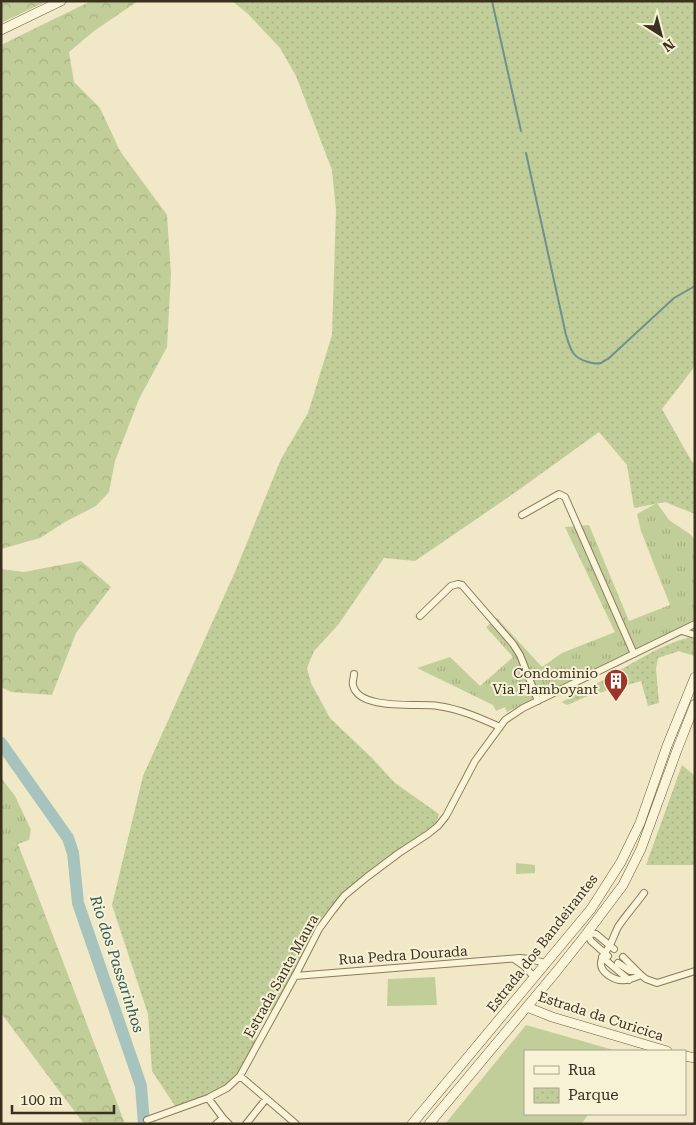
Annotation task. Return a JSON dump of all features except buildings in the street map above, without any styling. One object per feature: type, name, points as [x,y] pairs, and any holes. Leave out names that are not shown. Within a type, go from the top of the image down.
[{"type":"main road","points":[[1,30],[61,1]]},
{"type":"main road","name":"Estrada dos Bandeirantes","points":[[412,1124],[590,909],[621,862],[640,823],[667,746],[695,676]]},
{"type":"main road","name":"Estrada dos Bandeirantes","points":[[429,1124],[527,1007],[623,885],[636,861],[695,704]]},
{"type":"main road","points":[[563,942],[587,933],[590,909]]},
{"type":"main road","points":[[505,1013],[513,1009],[527,1007],[526,1001],[532,979]]},
{"type":"main road","name":"Estrada da Curicica","points":[[527,1007],[552,1017],[664,1050]]},
{"type":"street","points":[[522,514],[559,494],[565,497],[634,654]]},
{"type":"street","points":[[420,616],[451,586],[458,584],[462,586],[513,644],[520,655],[538,701]]},
{"type":"street","name":"Estrada Santa Maura","points":[[149,1121],[208,1098],[227,1088],[240,1076],[319,929],[333,910],[344,896],[367,877],[438,826],[446,816],[475,761],[506,720],[523,708],[695,624]]},
{"type":"street","points":[[682,631],[695,635]]},
{"type":"street","points":[[354,674],[353,684],[355,690],[365,699],[373,702],[392,705],[416,704],[438,706],[476,716],[500,727]]},
{"type":"street","points":[[639,973],[629,980],[622,981],[605,972],[602,968],[605,955],[612,947],[618,928],[644,893]]},
{"type":"street","points":[[587,933],[596,934],[612,947]]},
{"type":"street","points":[[587,933],[591,941],[605,955]]},
{"type":"street","points":[[622,957],[639,973]]},
{"type":"street","name":"Rua Pedra Dourada","points":[[295,976],[526,958],[545,963]]},
{"type":"street","points":[[514,959],[524,966],[532,979]]},
{"type":"street","points":[[618,963],[656,983],[695,971]]},
{"type":"street","points":[[240,1076],[296,1124]]},
{"type":"street","points":[[208,1098],[229,1124]]},
{"type":"street","points":[[246,1124],[266,1098]]},
{"type":"street","points":[[216,1124],[223,1118]]},
{"type":"green space","points":[[1,1],[47,1],[1,23]]},
{"type":"green space","points":[[91,1],[138,1],[94,31],[69,52],[74,82],[100,108],[120,151],[167,215],[171,274],[167,347],[139,399],[115,461],[109,492],[96,506],[40,538],[1,549],[1,45]]},
{"type":"green space","points":[[232,1],[695,1],[695,366],[662,409],[692,462],[695,464],[695,514],[665,502],[634,508],[627,465],[599,432],[415,561],[384,558],[338,625],[314,651],[307,668],[311,683],[330,718],[395,783],[439,814],[436,823],[385,860],[338,899],[274,1011],[263,1010],[257,1023],[254,1049],[240,1076],[208,1095],[175,1106],[152,1071],[148,1014],[112,905],[143,776],[235,572],[281,459],[308,413],[332,335],[336,210],[332,170],[296,76],[280,48],[248,14]]},
{"type":"green space","points":[[657,503],[669,520],[690,534],[695,540],[695,622],[507,712],[505,707],[496,711],[493,705],[417,668],[450,657],[480,686],[513,657],[486,627],[497,618],[542,667],[562,653],[615,632],[565,527],[589,525],[629,621],[670,605],[641,531],[637,514]]},
{"type":"green space","points":[[81,561],[111,587],[76,633],[52,695],[11,692],[1,687],[1,569],[24,572]]},
{"type":"green space","points":[[691,637],[695,641],[694,656],[679,651],[658,658],[656,669],[659,703],[648,706],[641,681],[588,696],[567,705],[562,702],[659,648]]},
{"type":"green space","points":[[682,765],[695,776],[695,865],[646,865]]},
{"type":"green space","points":[[1,778],[15,796],[31,830],[29,840],[18,844],[1,842]]},
{"type":"green space","points":[[2,841],[18,844],[125,1124],[84,1124],[1,1013]]},
{"type":"green space","points":[[516,863],[535,865],[535,873],[516,874]]},
{"type":"green space","points":[[435,977],[437,1005],[387,1006],[388,979]]},
{"type":"green space","points":[[526,1025],[614,1050],[524,1050],[524,1115],[588,1115],[581,1124],[445,1124]]},
{"type":"waterway","points":[[492,1],[521,131]]},
{"type":"waterway","points":[[526,153],[566,335],[571,350],[576,356],[586,362],[594,363],[601,363],[608,359],[674,298],[695,286]]},
{"type":"waterway","name":"Rio dos Passarinhos","points":[[1,743],[68,838],[73,853],[78,903],[141,1086],[144,1124]]},
{"type":"place","name":"Condominio Via Flamboyant","points":[[616,702]]}]
